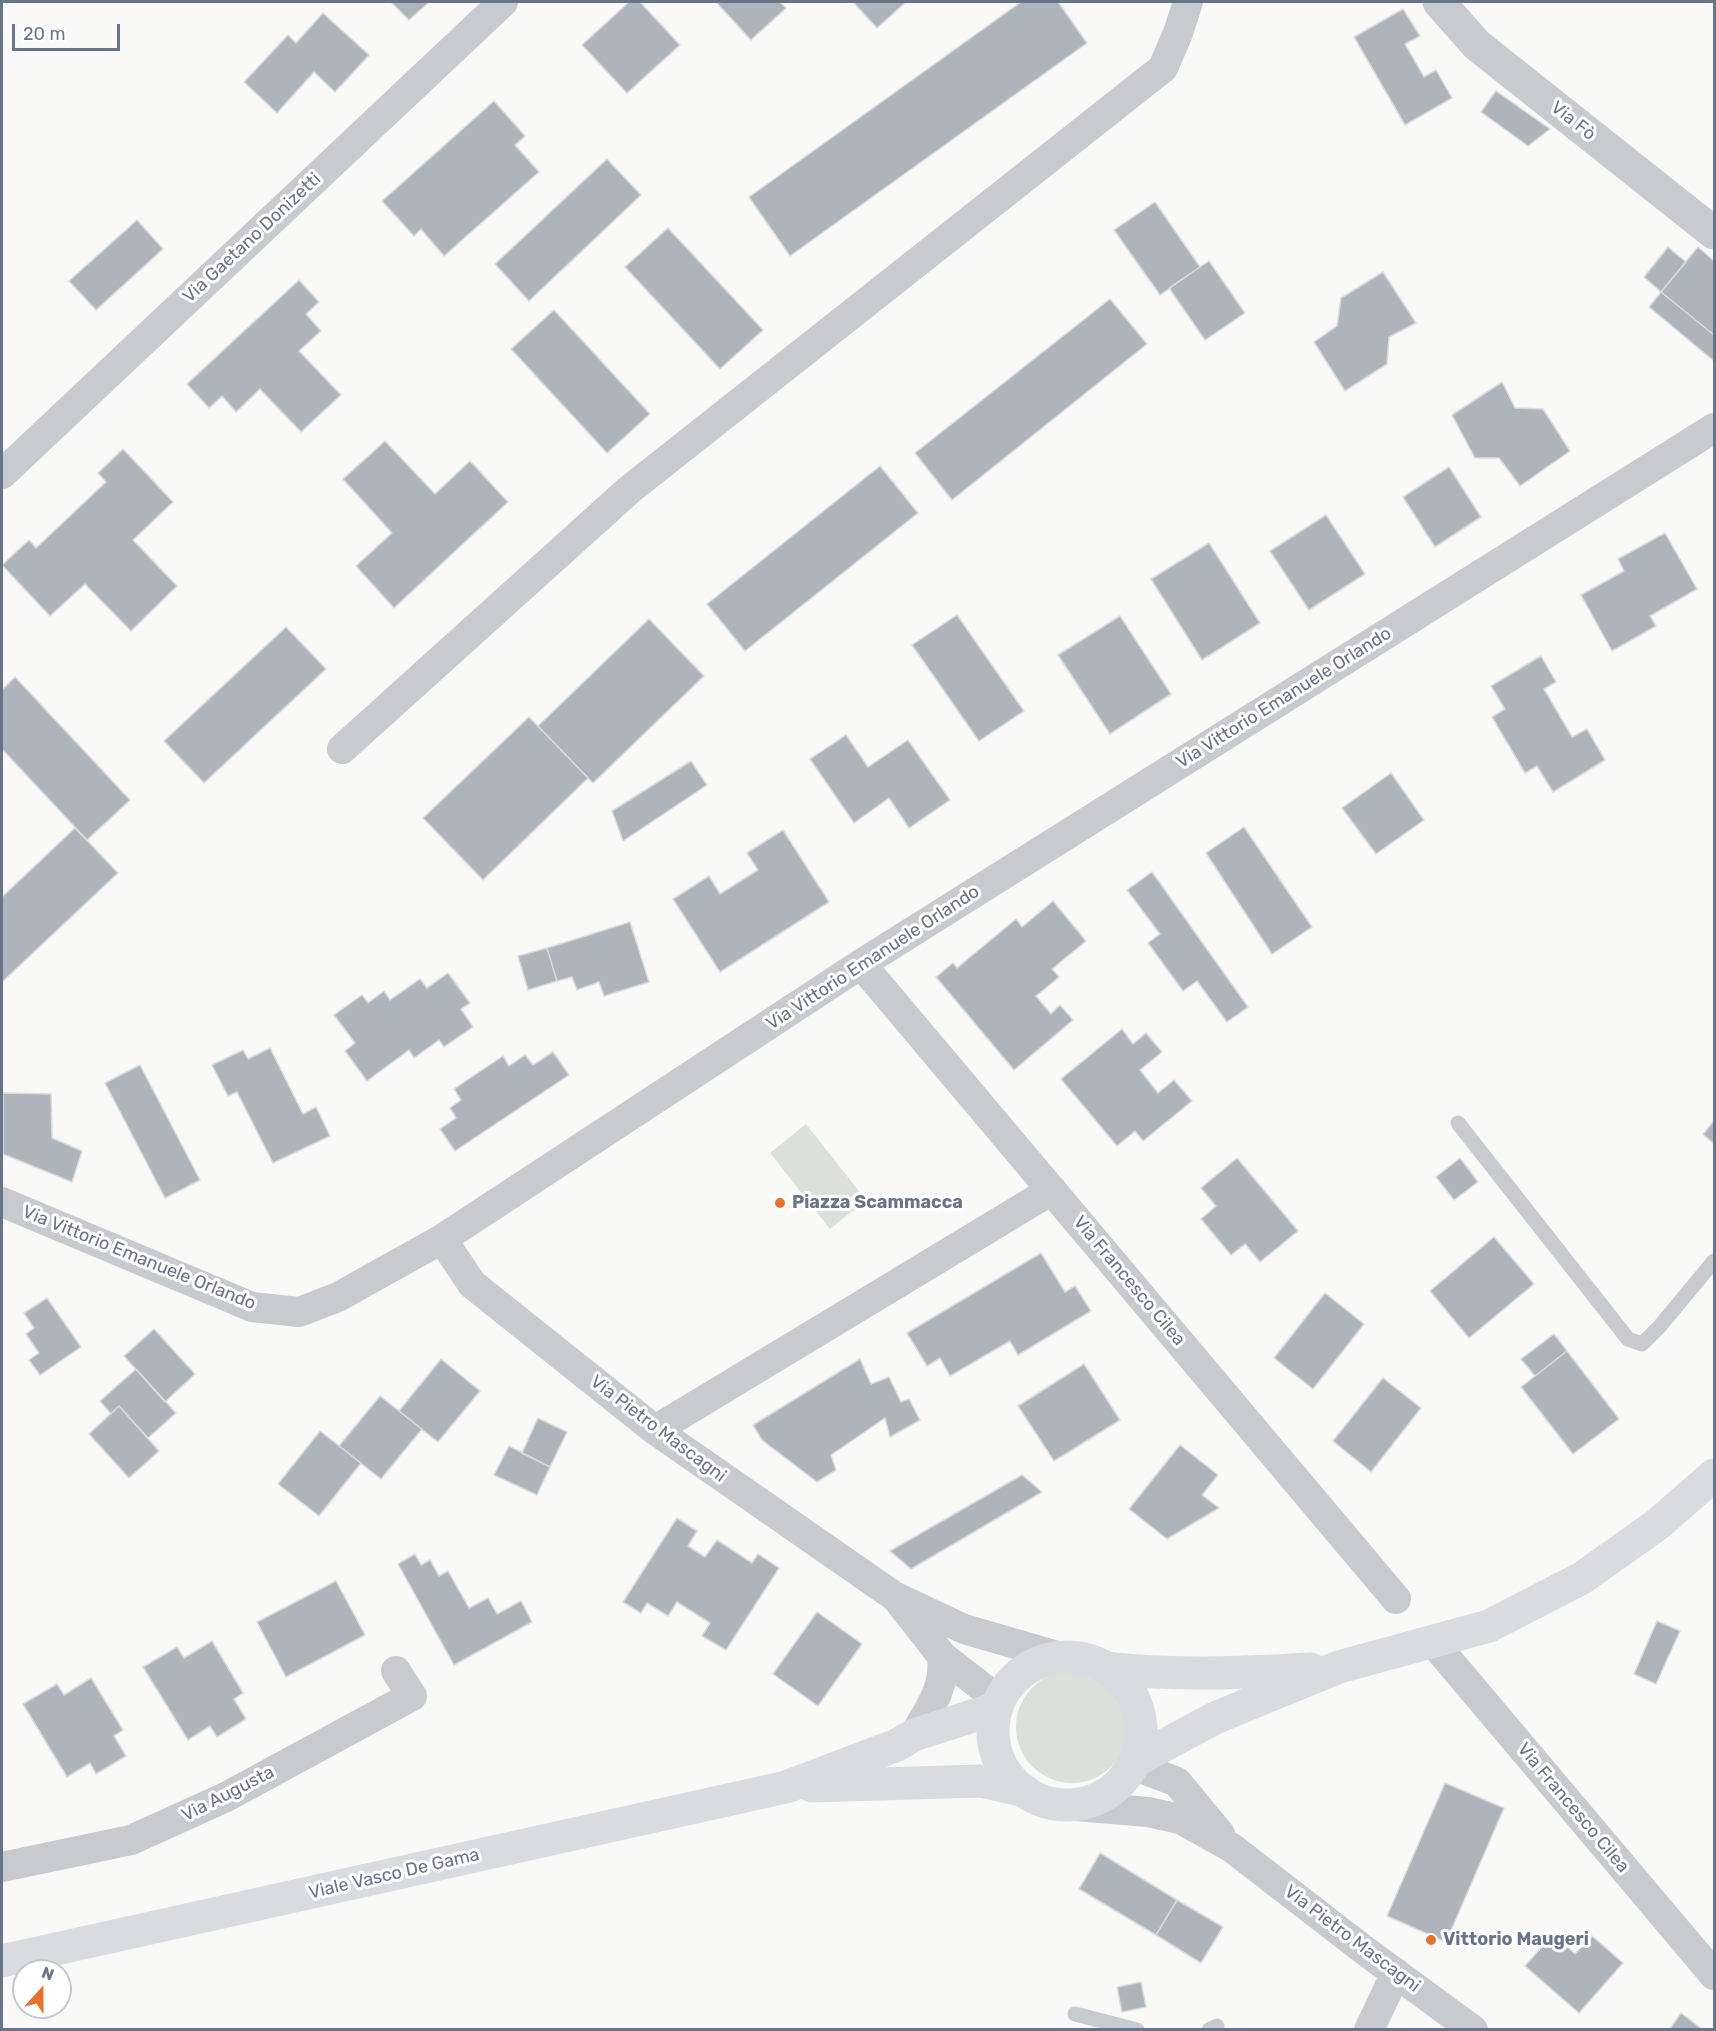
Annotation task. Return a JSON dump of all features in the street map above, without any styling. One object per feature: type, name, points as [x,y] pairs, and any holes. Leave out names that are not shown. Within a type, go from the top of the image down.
[{"type":"main road","points":[[1134,1763],[1215,1718],[1339,1667],[1489,1626],[1582,1578],[1659,1524],[1714,1474]]},
{"type":"main road","points":[[1105,1668],[1126,1686],[1138,1711],[1141,1739],[1134,1763],[1126,1777],[1105,1796],[1078,1805],[1064,1805],[1037,1799],[1014,1783],[999,1759],[993,1731],[1005,1691],[1025,1671],[1050,1659],[1085,1660],[1105,1668],[1161,1674],[1217,1675],[1339,1667]]},
{"type":"main road","points":[[786,1787],[897,1745],[914,1735],[999,1705]]},
{"type":"main road","points":[[786,1787],[981,1781],[1025,1791]]},
{"type":"main road","name":"Viale Vasco De Gama","points":[[2,1961],[786,1787]]},
{"type":"street","name":"Via Gaetano Donizetti","points":[[2,474],[503,2]]},
{"type":"street","points":[[342,749],[629,490],[1162,68],[1178,33],[1188,2]]},
{"type":"street","name":"Via Fò","points":[[1439,2],[1477,45],[1714,233]]},
{"type":"street","name":"Via Vittorio Emanuele Orlando","points":[[2,1202],[252,1307],[299,1312],[338,1298],[442,1239],[861,964],[1714,428]]},
{"type":"street","name":"Via Francesco Cilea","points":[[861,964],[1396,1599]]},
{"type":"street","points":[[655,1430],[1052,1190]]},
{"type":"street","name":"Via Pietro Mascagni","points":[[442,1239],[472,1284],[655,1430],[894,1596]]},
{"type":"street","points":[[894,1596],[942,1656],[999,1705]]},
{"type":"street","points":[[894,1596],[964,1629],[1064,1658]]},
{"type":"street","name":"Via Francesco Cilea","points":[[1432,1642],[1714,1974]]},
{"type":"street","points":[[914,1735],[936,1700],[944,1674],[942,1656]]},
{"type":"street","name":"Via Augusta","points":[[2,1868],[131,1840],[226,1797],[412,1696],[396,1671]]},
{"type":"street","points":[[1134,1763],[1177,1782],[1232,1848]]},
{"type":"street","points":[[1064,1805],[1148,1812],[1180,1819],[1232,1848]]},
{"type":"street","name":"Via Pietro Mascagni","points":[[1232,1848],[1473,2030]]},
{"type":"street","points":[[1369,2030],[1396,1973]]},
{"type":"lane","points":[[1458,1123],[1628,1339],[1642,1344],[1660,1326],[1714,1261]]},
{"type":"lane","points":[[1075,2014],[1137,2030]]},
{"type":"shaded area","points":[[806,1124],[866,1200],[830,1229],[770,1153]]},
{"type":"shaded area","points":[[1072,1671],[1093,1676],[1111,1688],[1123,1706],[1128,1727],[1123,1748],[1111,1766],[1093,1778],[1072,1783],[1051,1778],[1033,1766],[1021,1748],[1016,1727],[1021,1706],[1033,1688],[1051,1676]]},
{"type":"building","points":[[391,2],[429,2],[409,20]]},
{"type":"building","points":[[629,2],[640,2],[680,45],[627,93],[582,45]]},
{"type":"building","points":[[716,2],[780,2],[786,8],[751,40]]},
{"type":"building","points":[[853,2],[906,2],[877,28]]},
{"type":"building","points":[[1021,2],[1058,2],[1087,43],[790,256],[749,197]]},
{"type":"building","points":[[1403,9],[1420,36],[1405,44],[1424,77],[1436,70],[1452,98],[1405,125],[1354,37]]},
{"type":"building","points":[[323,13],[369,55],[335,92],[314,72],[277,113],[244,82],[288,35],[296,43]]},
{"type":"building","points":[[1496,91],[1550,129],[1528,146],[1481,112]]},
{"type":"building","points":[[494,101],[525,136],[515,145],[539,172],[444,256],[421,229],[414,236],[382,201]]},
{"type":"building","points":[[607,159],[641,195],[529,301],[495,264]]},
{"type":"building","points":[[1155,202],[1200,267],[1160,295],[1114,230]]},
{"type":"building","points":[[137,220],[163,249],[96,310],[69,281]]},
{"type":"building","points":[[668,228],[763,330],[720,369],[625,267]]},
{"type":"building","points":[[1668,247],[1686,262],[1661,292],[1644,277]]},
{"type":"building","points":[[1698,247],[1714,261],[1714,335],[1661,292]]},
{"type":"building","points":[[1209,261],[1245,313],[1205,340],[1169,288]]},
{"type":"building","points":[[1383,272],[1416,323],[1389,337],[1387,364],[1345,391],[1314,342],[1337,326],[1341,298]]},
{"type":"building","points":[[299,280],[319,302],[306,314],[321,331],[299,351],[341,395],[301,432],[260,389],[236,412],[222,396],[209,408],[187,384]]},
{"type":"building","points":[[1661,292],[1714,335],[1714,361],[1649,307]]},
{"type":"building","points":[[1110,299],[1147,344],[952,500],[915,453]]},
{"type":"building","points":[[554,310],[650,414],[607,453],[511,349]]},
{"type":"building","points":[[1502,382],[1515,408],[1543,409],[1570,451],[1520,486],[1499,458],[1475,458],[1452,415]]},
{"type":"building","points":[[385,441],[435,494],[470,461],[508,502],[394,608],[356,566],[392,533],[343,479]]},
{"type":"building","points":[[123,449],[173,502],[133,540],[177,586],[131,631],[85,584],[50,616],[2,565],[29,540],[36,548],[106,482],[98,473]]},
{"type":"building","points":[[880,466],[918,513],[745,651],[707,604]]},
{"type":"building","points":[[1449,467],[1481,517],[1435,547],[1403,497]]},
{"type":"building","points":[[1326,515],[1365,574],[1309,610],[1270,551]]},
{"type":"building","points":[[1665,533],[1697,589],[1650,616],[1656,626],[1612,651],[1581,595],[1624,571],[1618,559]]},
{"type":"building","points":[[1209,543],[1260,623],[1202,660],[1151,579]]},
{"type":"building","points":[[957,615],[1024,711],[979,741],[912,645]]},
{"type":"building","points":[[1120,616],[1171,694],[1110,734],[1058,655]]},
{"type":"building","points":[[649,619],[704,676],[593,783],[538,726]]},
{"type":"building","points":[[286,627],[326,669],[204,783],[164,741]]},
{"type":"building","points":[[1541,656],[1556,682],[1544,689],[1572,737],[1587,729],[1605,760],[1553,792],[1537,766],[1525,773],[1492,717],[1505,709],[1491,686]]},
{"type":"building","points":[[15,677],[130,800],[87,840],[2,749],[2,690]]},
{"type":"building","points":[[529,717],[588,778],[483,880],[423,818]]},
{"type":"building","points":[[846,735],[868,767],[908,740],[950,800],[909,828],[889,798],[854,823],[810,759]]},
{"type":"building","points":[[691,761],[707,785],[623,841],[612,811]]},
{"type":"building","points":[[1391,773],[1424,820],[1376,854],[1342,808]]},
{"type":"building","points":[[1244,827],[1312,927],[1272,954],[1206,853]]},
{"type":"building","points":[[75,828],[118,873],[2,982],[2,897]]},
{"type":"building","points":[[783,830],[829,902],[720,972],[673,899],[709,876],[720,894],[758,870],[747,853]]},
{"type":"building","points":[[1152,872],[1248,1007],[1227,1022],[1197,981],[1183,991],[1148,943],[1160,934],[1127,890]]},
{"type":"building","points":[[1053,901],[1086,941],[1052,969],[1059,977],[1036,996],[1051,1014],[1060,1005],[1073,1020],[1014,1070],[936,977],[953,963],[957,968],[1016,919],[1022,927]]},
{"type":"building","points":[[630,922],[649,982],[604,996],[599,982],[577,990],[572,977],[557,981],[547,948]]},
{"type":"building","points":[[547,948],[557,981],[528,990],[518,956]]},
{"type":"building","points":[[448,973],[470,1003],[461,1009],[473,1027],[444,1047],[439,1040],[414,1058],[409,1050],[367,1081],[345,1051],[355,1043],[334,1015],[362,995],[368,1003],[384,991],[390,1000],[420,979],[427,988]]},
{"type":"building","points":[[1122,1029],[1133,1044],[1146,1033],[1162,1052],[1140,1070],[1158,1093],[1174,1080],[1192,1101],[1143,1141],[1135,1131],[1117,1146],[1061,1079]]},
{"type":"building","points":[[270,1048],[303,1114],[316,1107],[330,1136],[273,1163],[237,1092],[228,1096],[212,1065],[243,1050],[248,1059]]},
{"type":"building","points":[[553,1052],[569,1075],[455,1151],[440,1129],[456,1118],[450,1108],[461,1100],[454,1089],[503,1056],[509,1066],[525,1055],[533,1065]]},
{"type":"building","points":[[140,1065],[200,1180],[165,1198],[105,1083]]},
{"type":"building","points":[[3,1093],[51,1094],[52,1138],[82,1151],[72,1182],[3,1154]]},
{"type":"building","points":[[1714,1121],[1714,1144],[1703,1134]]},
{"type":"building","points":[[1237,1158],[1298,1231],[1260,1262],[1245,1244],[1231,1255],[1201,1219],[1216,1206],[1201,1188]]},
{"type":"building","points":[[1460,1158],[1478,1182],[1454,1200],[1436,1177]]},
{"type":"building","points":[[1494,1237],[1534,1284],[1469,1338],[1430,1291]]},
{"type":"building","points":[[1041,1253],[1065,1292],[1075,1286],[1091,1311],[1018,1355],[1010,1341],[950,1376],[940,1358],[927,1366],[907,1333]]},
{"type":"building","points":[[1325,1293],[1364,1324],[1313,1389],[1274,1358]]},
{"type":"building","points":[[47,1298],[81,1347],[40,1375],[29,1360],[39,1353],[26,1334],[34,1328],[24,1313]]},
{"type":"building","points":[[154,1329],[195,1374],[165,1402],[124,1356]]},
{"type":"building","points":[[1554,1334],[1567,1351],[1535,1376],[1521,1359]]},
{"type":"building","points":[[1567,1351],[1619,1419],[1573,1454],[1521,1387]]},
{"type":"building","points":[[441,1359],[480,1391],[438,1442],[399,1411]]},
{"type":"building","points":[[860,1359],[871,1384],[889,1377],[901,1402],[909,1399],[920,1420],[890,1437],[885,1418],[831,1455],[836,1470],[817,1482],[762,1440],[753,1425]]},
{"type":"building","points":[[1084,1364],[1120,1420],[1054,1461],[1018,1406]]},
{"type":"building","points":[[136,1369],[176,1413],[148,1438],[119,1406],[111,1414],[100,1401]]},
{"type":"building","points":[[1383,1378],[1421,1408],[1371,1472],[1333,1441]]},
{"type":"building","points":[[380,1396],[422,1429],[381,1479],[339,1446]]},
{"type":"building","points":[[119,1406],[159,1451],[129,1478],[89,1434]]},
{"type":"building","points":[[538,1418],[567,1432],[550,1467],[522,1453]]},
{"type":"building","points":[[320,1431],[361,1463],[319,1516],[278,1484]]},
{"type":"building","points":[[1180,1445],[1218,1475],[1202,1495],[1219,1508],[1167,1539],[1129,1509]]},
{"type":"building","points":[[509,1446],[550,1467],[537,1495],[494,1475]]},
{"type":"building","points":[[1022,1475],[1042,1492],[911,1569],[890,1551]]},
{"type":"building","points":[[677,1518],[697,1531],[688,1546],[705,1557],[717,1540],[752,1563],[758,1554],[779,1568],[726,1650],[702,1636],[710,1623],[677,1602],[668,1616],[647,1603],[641,1613],[623,1602]]},
{"type":"building","points":[[415,1554],[421,1565],[430,1560],[439,1576],[448,1571],[469,1608],[488,1598],[497,1614],[521,1601],[532,1622],[454,1665],[398,1564]]},
{"type":"building","points":[[336,1581],[365,1635],[286,1677],[257,1622]]},
{"type":"building","points":[[817,1612],[862,1644],[818,1706],[773,1674]]},
{"type":"building","points":[[1657,1621],[1680,1631],[1656,1684],[1634,1674]]},
{"type":"building","points":[[212,1641],[243,1693],[234,1699],[246,1719],[217,1737],[210,1726],[188,1740],[143,1667],[177,1647],[184,1658]]},
{"type":"building","points":[[91,1678],[123,1730],[114,1736],[126,1756],[96,1774],[90,1763],[67,1777],[23,1704],[57,1684],[64,1695]]},
{"type":"building","points":[[1445,1783],[1504,1808],[1446,1942],[1387,1916]]},
{"type":"building","points":[[1100,1853],[1177,1900],[1156,1935],[1079,1889]]},
{"type":"building","points":[[1177,1900],[1223,1927],[1201,1963],[1156,1935]]},
{"type":"building","points":[[1553,1934],[1575,1954],[1592,1936],[1623,1963],[1579,2013],[1525,1966]]},
{"type":"building","points":[[1141,1982],[1146,2007],[1122,2012],[1117,1987]]},
{"type":"building","points":[[1681,2013],[1703,2030],[1669,2030]]},
{"type":"place","name":"Piazza Scammacca","points":[[780,1203]]},
{"type":"place","name":"Vittorio Maugeri","points":[[1431,1940]]}]
